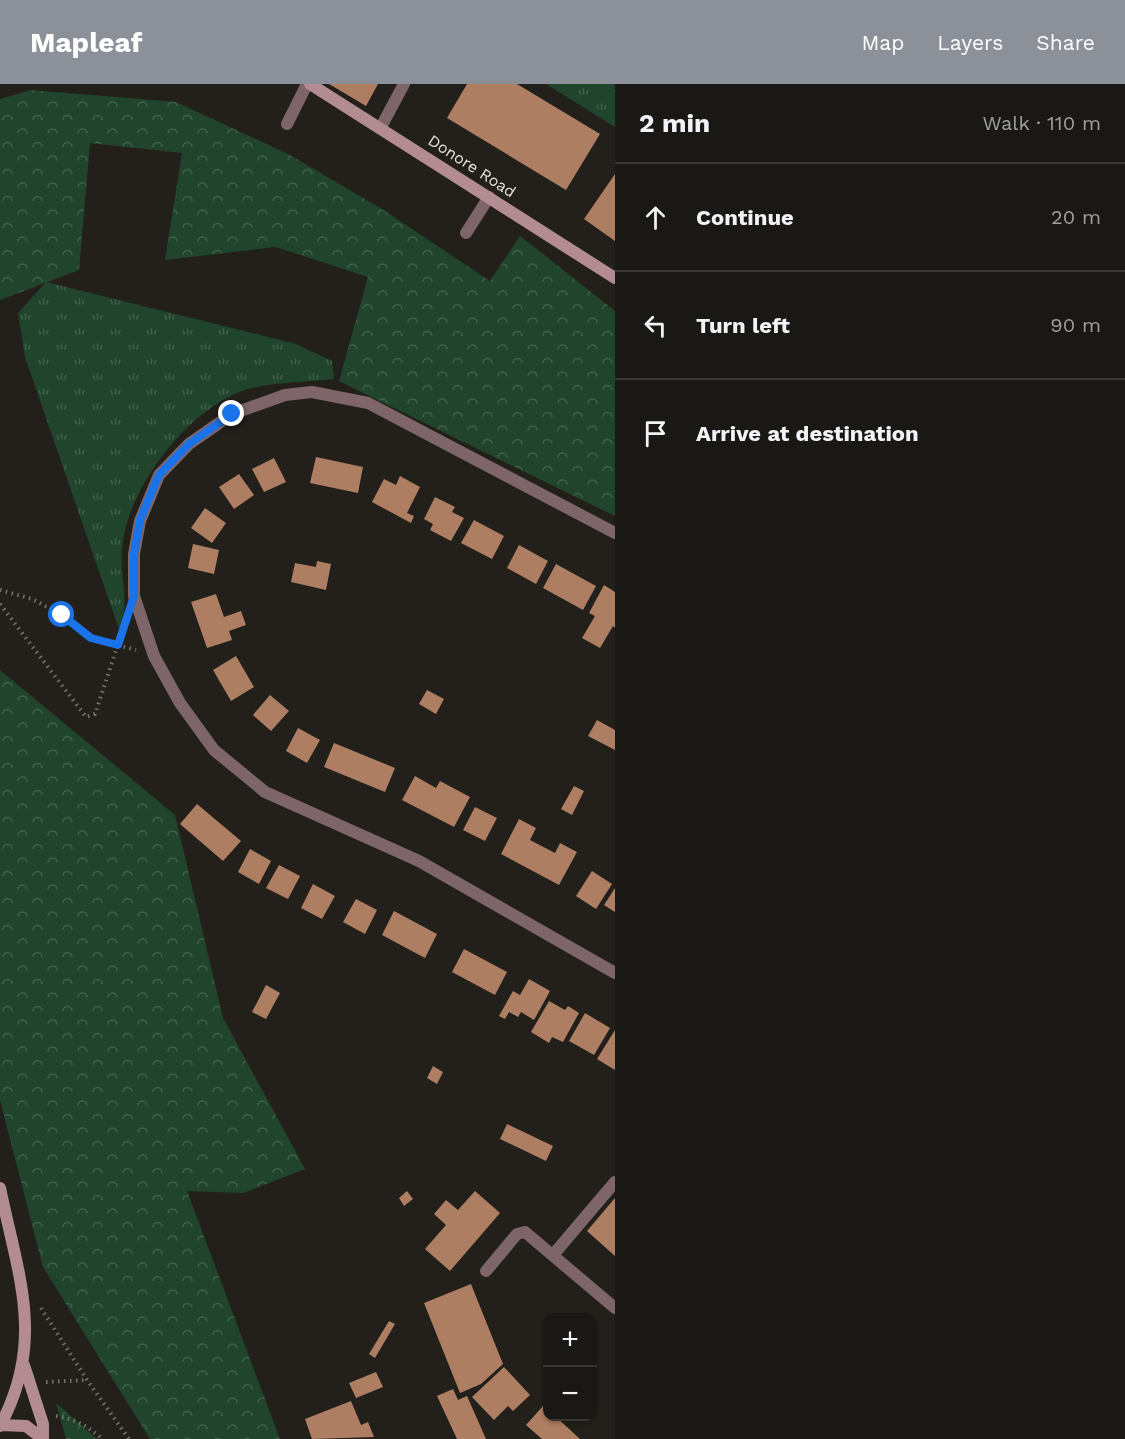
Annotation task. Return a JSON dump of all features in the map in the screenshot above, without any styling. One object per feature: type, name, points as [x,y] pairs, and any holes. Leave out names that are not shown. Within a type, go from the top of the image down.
[{"type":"street","points":[[287,124],[309,84]]},
{"type":"street","name":"Donore Road","points":[[309,84],[381,127],[615,278]]},
{"type":"street","points":[[381,127],[405,84]]},
{"type":"street","points":[[466,233],[489,197]]},
{"type":"street","points":[[615,533],[368,403],[312,392],[285,395],[232,414],[189,444],[159,475],[140,520],[134,554],[134,596],[154,656],[180,703],[214,750],[265,792],[419,861],[615,973]]},
{"type":"street","points":[[553,1255],[615,1182]]},
{"type":"street","points":[[0,1188],[21,1274],[26,1338],[24,1364],[14,1397],[0,1425]]},
{"type":"street","points":[[486,1271],[517,1234],[525,1232],[615,1308]]},
{"type":"street","points":[[24,1364],[43,1424],[43,1439]]},
{"type":"street","points":[[0,1425],[8,1439]]},
{"type":"street","points":[[0,1425],[26,1426],[43,1439]]},
{"type":"path","points":[[0,590],[32,598],[62,615],[91,638],[154,656]]},
{"type":"path","points":[[0,604],[86,717],[95,714],[134,596]]},
{"type":"path","points":[[39,1303],[87,1380],[129,1439]]},
{"type":"path","points":[[31,1387],[50,1380],[87,1380]]},
{"type":"path","points":[[69,1418],[87,1426],[102,1439]]},
{"type":"green space","points":[[546,84],[615,84],[615,127]]},
{"type":"green space","points":[[31,90],[176,102],[288,154],[382,209],[490,281],[520,236],[615,311],[615,516],[339,381],[368,277],[276,247],[165,260],[182,153],[90,143],[79,270],[0,300],[0,99]]},
{"type":"green space","points":[[46,282],[296,344],[332,361],[334,379],[262,386],[229,397],[207,411],[186,429],[166,451],[136,499],[127,524],[122,548],[124,609],[119,629],[25,357],[18,313]]},
{"type":"green space","points":[[0,670],[175,815],[223,1018],[305,1169],[243,1193],[187,1191],[280,1439],[150,1439],[43,1267],[0,1100]]},
{"type":"green space","points":[[56,1403],[97,1439],[66,1439]]},
{"type":"building","points":[[329,84],[378,84],[366,106]]},
{"type":"building","points":[[467,84],[517,84],[600,134],[566,190],[447,118]]},
{"type":"building","points":[[615,174],[615,241],[584,219]]},
{"type":"building","points":[[316,457],[363,467],[358,493],[310,483]]},
{"type":"building","points":[[274,458],[286,482],[264,492],[252,469]]},
{"type":"building","points":[[239,474],[254,495],[234,509],[219,487]]},
{"type":"building","points":[[400,476],[420,487],[407,513],[414,516],[411,523],[372,502],[384,479],[396,485]]},
{"type":"building","points":[[435,497],[455,507],[452,512],[464,518],[451,541],[430,530],[433,524],[424,519]]},
{"type":"building","points":[[205,508],[226,523],[212,543],[191,528]]},
{"type":"building","points":[[474,520],[504,536],[492,559],[461,543]]},
{"type":"building","points":[[193,544],[219,550],[214,574],[188,568]]},
{"type":"building","points":[[519,545],[548,561],[536,584],[507,568]]},
{"type":"building","points":[[317,561],[331,564],[326,590],[291,582],[295,563],[316,567]]},
{"type":"building","points":[[556,564],[596,586],[583,610],[543,588]]},
{"type":"building","points":[[604,585],[615,592],[615,628],[613,626],[600,648],[582,638],[595,616],[589,613]]},
{"type":"building","points":[[216,594],[224,617],[241,611],[246,625],[229,631],[232,640],[207,648],[191,602]]},
{"type":"building","points":[[236,656],[254,687],[231,701],[213,670]]},
{"type":"building","points":[[427,690],[444,699],[436,714],[419,704]]},
{"type":"building","points":[[270,695],[289,711],[271,731],[253,715]]},
{"type":"building","points":[[597,720],[615,730],[615,750],[588,736]]},
{"type":"building","points":[[298,728],[320,740],[307,763],[286,751]]},
{"type":"building","points":[[334,743],[395,768],[385,792],[324,767]]},
{"type":"building","points":[[415,776],[436,788],[440,781],[470,797],[454,827],[402,800]]},
{"type":"building","points":[[574,786],[584,791],[572,815],[561,809]]},
{"type":"building","points":[[197,804],[241,841],[223,861],[180,824]]},
{"type":"building","points":[[475,807],[497,818],[485,841],[463,830]]},
{"type":"building","points":[[519,819],[536,828],[530,840],[555,853],[560,843],[577,852],[559,885],[501,854]]},
{"type":"building","points":[[250,849],[271,861],[259,884],[238,872]]},
{"type":"building","points":[[279,865],[300,876],[288,899],[266,888]]},
{"type":"building","points":[[592,871],[612,884],[596,909],[576,896]]},
{"type":"building","points":[[313,884],[335,896],[322,919],[301,908]]},
{"type":"building","points":[[615,888],[615,912],[604,905]]},
{"type":"building","points":[[356,899],[377,910],[365,934],[343,922]]},
{"type":"building","points":[[394,911],[437,934],[425,958],[382,935]]},
{"type":"building","points":[[464,949],[507,972],[495,995],[452,972]]},
{"type":"building","points":[[529,979],[550,991],[534,1020],[521,1012],[518,1017],[509,1012],[505,1019],[499,1016],[513,991],[520,995]]},
{"type":"building","points":[[266,985],[280,993],[266,1019],[252,1012]]},
{"type":"building","points":[[549,1001],[565,1010],[568,1006],[579,1013],[563,1042],[552,1037],[549,1043],[531,1032]]},
{"type":"building","points":[[585,1013],[610,1028],[594,1055],[569,1041]]},
{"type":"building","points":[[615,1030],[615,1070],[597,1059]]},
{"type":"building","points":[[433,1066],[443,1072],[437,1084],[427,1078]]},
{"type":"building","points":[[507,1124],[553,1146],[546,1161],[500,1139]]},
{"type":"building","points":[[407,1191],[413,1199],[404,1206],[399,1198]]},
{"type":"building","points":[[475,1191],[500,1213],[450,1271],[425,1249],[446,1225],[434,1214],[446,1200],[458,1210]]},
{"type":"building","points":[[615,1198],[615,1256],[587,1231]]},
{"type":"building","points":[[471,1284],[503,1364],[481,1384],[460,1393],[424,1303]]},
{"type":"building","points":[[389,1321],[395,1324],[375,1358],[369,1354]]},
{"type":"building","points":[[504,1367],[530,1395],[513,1411],[508,1406],[494,1420],[472,1397]]},
{"type":"building","points":[[376,1372],[383,1387],[356,1398],[349,1383]]},
{"type":"building","points":[[453,1389],[458,1400],[467,1396],[486,1439],[457,1439],[437,1396]]},
{"type":"building","points":[[351,1401],[361,1425],[368,1422],[374,1437],[312,1439],[305,1419]]},
{"type":"building","points":[[543,1406],[543,1421],[560,1421],[580,1439],[542,1439],[526,1425]]},
{"type":"route","points":[[62,615],[91,638],[118,645],[134,596],[134,554],[140,520],[159,475],[189,444],[232,414]]}]
